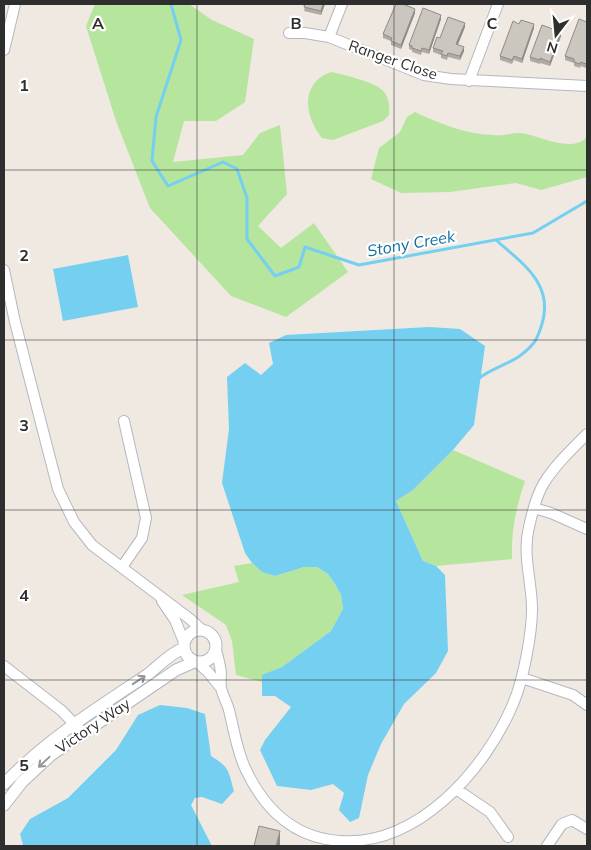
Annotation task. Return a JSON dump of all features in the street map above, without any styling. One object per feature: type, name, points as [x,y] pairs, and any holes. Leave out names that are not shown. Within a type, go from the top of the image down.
[{"type":"street","points":[[4,50],[15,4]]},
{"type":"street","points":[[329,37],[342,4]]},
{"type":"street","points":[[469,81],[498,4]]},
{"type":"street","name":"Ranger Close","points":[[289,33],[305,33],[329,37],[424,74],[469,81],[587,86]]},
{"type":"street","points":[[4,270],[15,322],[58,488],[74,522],[92,545],[201,629],[212,634],[215,638],[221,672],[221,688]]},
{"type":"street","points":[[122,567],[142,538],[146,518],[124,421]]},
{"type":"street","points":[[158,596],[175,620],[189,658],[208,672],[221,688],[229,708],[245,770],[271,809],[287,824],[306,834],[334,840],[356,842],[386,836],[426,814],[456,789],[480,762],[513,704],[522,678],[532,609],[526,546],[528,529],[543,485],[557,465],[587,434]]},
{"type":"street","points":[[534,508],[551,513],[587,529]]},
{"type":"street","points":[[184,645],[190,632],[201,629]]},
{"type":"street","name":"Victory Way","points":[[4,784],[23,764],[74,723],[157,668],[184,645]]},
{"type":"street","points":[[196,662],[210,659],[216,650]]},
{"type":"street","name":"Victory Way","points":[[4,805],[22,782],[50,756],[176,670],[196,662]]},
{"type":"street","points":[[4,666],[62,711],[83,733]]},
{"type":"street","points":[[522,678],[573,696],[587,706]]},
{"type":"street","points":[[456,789],[490,812],[508,838]]},
{"type":"street","points":[[548,846],[562,824],[572,820],[587,829]]},
{"type":"green space","points":[[95,4],[189,4],[212,20],[254,39],[245,102],[216,121],[184,121],[173,162],[243,155],[260,133],[280,125],[287,194],[258,226],[281,248],[314,223],[348,272],[286,317],[231,296],[150,208],[116,121],[86,26]]},
{"type":"green space","points":[[331,72],[350,76],[377,86],[386,94],[389,115],[383,121],[333,140],[322,138],[311,120],[308,101],[314,84],[321,77]]},
{"type":"green space","points":[[415,112],[453,128],[473,133],[500,135],[520,133],[564,144],[580,142],[587,137],[587,177],[541,190],[516,183],[450,192],[401,193],[371,179],[379,148],[400,132],[407,117]]},
{"type":"green space","points":[[453,450],[525,481],[515,519],[512,538],[512,559],[436,566],[423,561],[396,501],[413,490]]},
{"type":"green space","points":[[252,563],[262,572],[275,576],[304,567],[317,567],[328,574],[335,584],[341,595],[343,609],[331,631],[282,667],[263,675],[262,682],[236,675],[232,641],[226,625],[182,595],[239,582],[234,566]]},
{"type":"water","points":[[128,255],[138,307],[63,321],[53,269]]},
{"type":"water","points":[[429,327],[460,329],[485,346],[474,425],[453,450],[413,490],[396,501],[423,561],[436,566],[445,575],[448,651],[436,673],[404,704],[381,744],[368,775],[359,818],[350,822],[339,810],[344,793],[333,784],[311,790],[277,786],[260,750],[265,740],[291,707],[275,696],[262,696],[262,675],[282,667],[331,631],[343,609],[341,595],[335,584],[328,574],[317,567],[304,567],[275,576],[262,572],[245,553],[222,483],[229,429],[227,377],[245,363],[261,375],[273,364],[269,343],[286,335]]},
{"type":"water","points":[[160,705],[187,708],[205,714],[211,756],[225,767],[229,774],[234,791],[222,804],[202,797],[195,798],[191,805],[212,846],[23,845],[20,834],[30,819],[68,798],[116,750],[138,715]]},
{"type":"building","points":[[305,4],[323,4],[321,11],[304,7]]},
{"type":"building","points":[[396,4],[403,4],[415,9],[401,45],[391,41],[392,38],[383,34]]},
{"type":"building","points":[[423,8],[441,15],[429,50],[422,48],[421,51],[409,45]]},
{"type":"building","points":[[448,17],[465,23],[456,44],[464,47],[460,56],[448,53],[447,56],[441,54],[443,51],[433,48],[437,37],[440,38]]},
{"type":"building","points":[[579,19],[587,22],[586,64],[574,62],[574,59],[565,56]]},
{"type":"building","points":[[521,20],[534,24],[522,59],[514,56],[512,60],[500,56],[513,21],[519,24]]},
{"type":"building","points":[[542,25],[561,32],[550,62],[530,57]]},
{"type":"building","points":[[259,826],[280,831],[276,846],[254,846]]},
{"type":"waterway","name":"Stony Creek","points":[[171,4],[181,40],[156,117],[152,161],[168,186],[223,162],[237,169],[247,198],[247,239],[275,276],[299,267],[305,247],[359,265],[533,233],[587,201]]},
{"type":"waterway","points":[[478,379],[521,355],[529,348],[539,334],[545,310],[544,297],[534,276],[496,240]]}]
